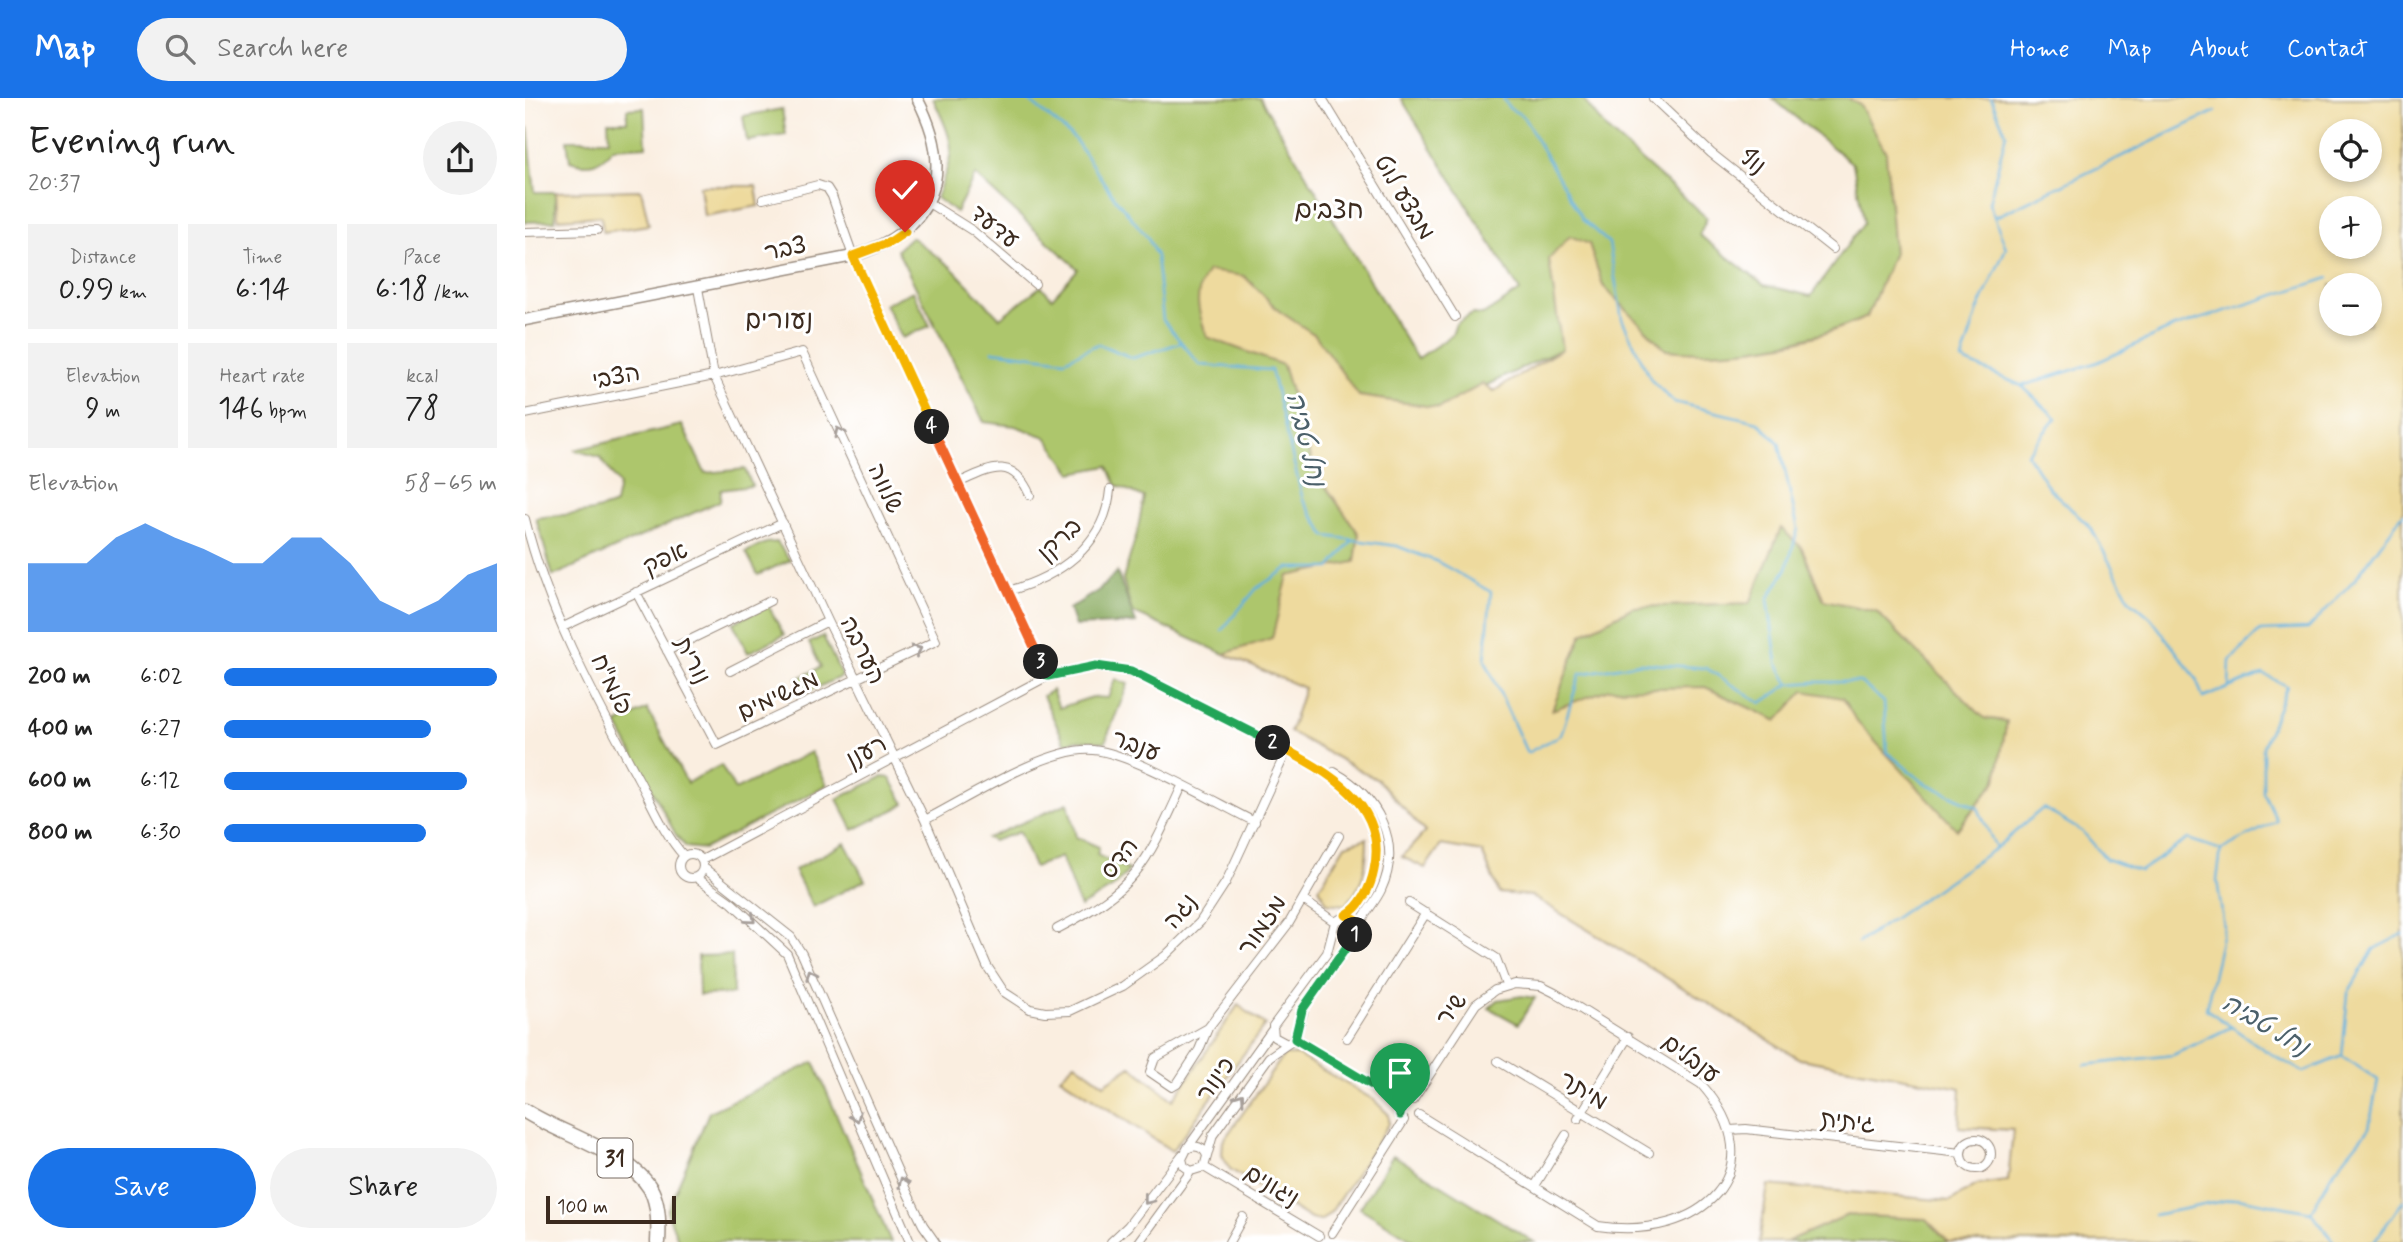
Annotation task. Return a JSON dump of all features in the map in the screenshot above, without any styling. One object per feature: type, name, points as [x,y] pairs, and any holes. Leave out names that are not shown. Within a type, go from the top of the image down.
[{"type":"highway","name":"31","points":[[525,1111],[611,1156],[638,1174],[651,1189],[655,1201],[659,1223],[658,1242]]},
{"type":"street","name":"צבר","points":[[525,320],[853,256],[890,242],[905,232],[927,202],[937,172],[937,158],[930,127],[917,98]]},
{"type":"street","name":"מבצע לוט","points":[[1322,98],[1455,317]]},
{"type":"street","name":"נוף","points":[[1653,98],[1711,153],[1833,249]]},
{"type":"street","points":[[763,199],[818,185],[827,188],[853,256],[1048,676]]},
{"type":"street","name":"עדעד","points":[[927,202],[973,232],[1035,284]]},
{"type":"street","points":[[525,232],[597,230]]},
{"type":"street","name":"הערבה","points":[[698,288],[714,376],[856,680],[925,820],[995,982],[1030,1009]]},
{"type":"street","name":"שלווה","points":[[714,376],[802,352],[936,641],[856,680]]},
{"type":"street","name":"הצבי","points":[[525,414],[714,376]]},
{"type":"street","points":[[958,483],[988,469],[1003,467],[1020,476],[1030,495]]},
{"type":"street","name":"ברקן","points":[[1008,591],[1047,578],[1081,552],[1105,516],[1110,490]]},
{"type":"street","name":"פלמ\"ח","points":[[525,519],[541,575],[563,627],[619,742],[665,828],[684,856]]},
{"type":"street","name":"אפק","points":[[563,627],[783,523]]},
{"type":"street","name":"נורית","points":[[636,592],[717,745]]},
{"type":"street","points":[[667,651],[770,601]]},
{"type":"street","points":[[730,671],[828,621]]},
{"type":"street","name":"רענן","points":[[703,864],[1048,676],[1096,666],[1131,671],[1287,750]]},
{"type":"street","name":"מגשימים","points":[[717,745],[856,680]]},
{"type":"street","name":"ענבר","points":[[925,820],[1047,758],[1091,749],[1114,754],[1255,822]]},
{"type":"street","points":[[1287,750],[1337,780],[1363,806],[1374,827],[1377,851],[1374,873],[1363,897],[1334,926],[1327,953],[1272,1030],[1276,1040],[1291,1041],[1402,1103],[1413,1100],[1419,1106],[1419,1115]]},
{"type":"street","points":[[1287,750],[1337,774],[1354,786],[1385,824],[1389,852],[1386,876],[1373,904],[1302,1010],[1298,1029],[1291,1041]]},
{"type":"street","name":"נגה","points":[[1030,1009],[1059,1012],[1082,1007],[1123,986],[1165,956],[1200,922],[1226,882],[1287,750]]},
{"type":"street","name":"הדס","points":[[1057,929],[1100,905],[1133,877],[1159,837],[1182,786]]},
{"type":"street","name":"מזמור","points":[[1208,1028],[1155,1058],[1150,1072],[1164,1085],[1172,1087],[1177,1084],[1199,1050],[1208,1028],[1274,945],[1339,836]]},
{"type":"street","points":[[909,1242],[787,954],[731,903],[697,878],[689,879],[681,875],[679,863],[684,856],[692,854],[791,937],[802,954],[907,1192],[923,1225],[935,1242]]},
{"type":"street","points":[[697,878],[703,864]]},
{"type":"street","points":[[1303,900],[1334,926],[1341,939],[1352,938]]},
{"type":"street","points":[[1409,903],[1496,958],[1506,985]]},
{"type":"street","points":[[1347,1038],[1426,914]]},
{"type":"street","points":[[1346,915],[1354,918],[1358,925]]},
{"type":"street","name":"ענבלים","points":[[1506,985],[1541,986],[1701,1084],[1724,1116],[1730,1130],[1730,1185],[1719,1205]]},
{"type":"street","name":"שיר","points":[[1413,1100],[1468,1013],[1485,996],[1506,985]]},
{"type":"street","points":[[1279,1020],[1290,1020],[1298,1029]]},
{"type":"street","name":"כינור","points":[[1111,1242],[1128,1226],[1272,1030]]},
{"type":"street","points":[[1580,1116],[1628,1037]]},
{"type":"street","name":"כינור","points":[[1207,1156],[1213,1135],[1273,1051],[1291,1041]]},
{"type":"street","name":"מיתר","points":[[1499,1061],[1580,1116],[1649,1153]]},
{"type":"street","points":[[1402,1103],[1399,1112],[1404,1120],[1411,1121],[1419,1115]]},
{"type":"street","points":[[1419,1115],[1615,1234],[1643,1239]]},
{"type":"street","points":[[1318,1239],[1332,1233],[1404,1120]]},
{"type":"street","name":"גיתית","points":[[1730,1130],[1746,1129],[1962,1153]]},
{"type":"street","points":[[1535,1186],[1566,1135]]},
{"type":"street","points":[[1139,1242],[1191,1171],[1204,1167],[1207,1156],[1199,1147],[1184,1152],[1184,1166],[1191,1171]]},
{"type":"street","name":"ניגונים","points":[[1204,1167],[1318,1239]]},
{"type":"street","points":[[1229,1242],[1243,1217]]},
{"type":"street","points":[[1332,1233],[1337,1242]]},
{"type":"green space","points":[[933,98],[1260,98],[1417,359],[1452,335],[1456,324],[1472,314],[1483,315],[1520,291],[1401,98],[1582,98],[1608,131],[1707,218],[1699,235],[1764,285],[1811,296],[1864,222],[1853,164],[1772,98],[1847,98],[1860,105],[1886,152],[1894,253],[1867,317],[1819,335],[1794,341],[1743,350],[1691,352],[1666,350],[1603,286],[1589,244],[1549,259],[1562,349],[1439,408],[1359,396],[1315,335],[1279,311],[1244,276],[1207,337],[1283,365],[1315,471],[1359,534],[1355,562],[1288,576],[1272,638],[1224,654],[1132,612],[1123,579],[1137,533],[1144,497],[1116,485],[1108,466],[1072,473],[1046,437],[1015,426],[984,422],[897,250],[911,237],[950,266],[1000,318],[1041,286],[1052,298],[1078,269],[975,175],[956,212],[936,198],[951,148]]},
{"type":"green space","points":[[644,108],[646,146],[613,148],[595,163],[570,161],[567,140],[609,140],[608,121],[627,121],[627,109]]},
{"type":"green space","points":[[782,109],[786,135],[747,141],[743,116]]},
{"type":"green space","points":[[528,128],[535,192],[555,192],[555,221],[525,222],[525,129]]},
{"type":"green space","points":[[913,291],[930,326],[902,338],[885,304]]},
{"type":"green space","points":[[682,425],[705,473],[745,469],[752,486],[721,490],[720,501],[553,576],[536,518],[605,508],[615,504],[619,485],[600,457],[574,450]]},
{"type":"green space","points":[[1780,527],[1802,548],[1824,600],[1876,611],[1984,718],[2007,721],[1996,781],[1956,830],[1857,722],[1842,698],[1777,721],[1705,687],[1552,710],[1582,634],[1633,607],[1750,603]]},
{"type":"green space","points":[[777,542],[790,560],[758,575],[746,552],[766,543]]},
{"type":"green space","points":[[1117,572],[1136,623],[1075,626],[1069,609],[1099,590]]},
{"type":"green space","points":[[768,605],[784,635],[748,653],[733,623]]},
{"type":"green space","points":[[823,636],[842,676],[804,694],[797,679],[821,667],[809,643]]},
{"type":"green space","points":[[1115,679],[1128,684],[1105,742],[1077,740],[1065,743],[1043,696],[1052,690],[1059,708],[1092,697],[1108,698]]},
{"type":"green space","points":[[647,709],[687,783],[721,765],[735,790],[811,752],[827,785],[704,849],[686,847],[676,835],[617,724]]},
{"type":"green space","points":[[882,777],[890,778],[905,804],[853,830],[837,799]]},
{"type":"green space","points":[[1068,803],[1076,837],[1099,847],[1097,855],[1129,870],[1115,886],[1080,907],[1061,857],[1034,867],[1019,832],[993,841],[987,838]]},
{"type":"green space","points":[[845,843],[865,880],[813,907],[794,870]]},
{"type":"green space","points":[[732,955],[733,994],[699,995],[698,956]]},
{"type":"green space","points":[[1522,996],[1535,998],[1518,1024],[1489,1008],[1498,1000]]},
{"type":"green space","points":[[814,1062],[891,1242],[679,1242],[667,1211],[709,1112]]},
{"type":"green space","points":[[1393,1155],[1534,1242],[1416,1242],[1360,1208]]},
{"type":"green space","points":[[1847,1215],[1926,1219],[1949,1242],[1786,1242]]},
{"type":"sand","points":[[1847,98],[2403,98],[2403,1242],[1949,1242],[1926,1219],[1847,1215],[1786,1242],[1759,1242],[1768,1185],[1950,1201],[1977,1185],[2008,1181],[2013,1130],[1959,1127],[1961,1088],[1800,1059],[1532,896],[1499,893],[1482,852],[1441,845],[1425,868],[1402,857],[1425,832],[1378,780],[1290,732],[1304,688],[1224,654],[1272,638],[1288,576],[1355,562],[1359,534],[1315,471],[1283,365],[1207,337],[1198,295],[1208,271],[1244,276],[1279,311],[1315,335],[1359,396],[1439,408],[1483,384],[1494,391],[1562,349],[1549,259],[1570,236],[1589,244],[1603,286],[1666,350],[1717,352],[1768,347],[1819,335],[1867,317],[1894,253],[1886,152],[1860,105]],"holes":[[[1781,528],[1802,548],[1824,600],[1876,611],[1984,718],[2007,721],[1996,781],[1957,830],[1857,722],[1842,698],[1804,691],[1777,721],[1705,687],[1609,689],[1552,710],[1582,634],[1633,607],[1750,603]]]},
{"type":"sand","points":[[700,186],[756,186],[759,206],[704,216]]},
{"type":"sand","points":[[641,190],[649,225],[603,232],[601,216],[558,219],[556,192]]},
{"type":"sand","points":[[1367,838],[1365,866],[1357,890],[1346,905],[1327,903],[1319,888],[1345,845]]},
{"type":"sand","points":[[1238,1005],[1265,1025],[1172,1151],[1060,1077],[1075,1063],[1104,1084],[1131,1066],[1173,1100]]},
{"type":"sand","points":[[1284,1055],[1297,1055],[1374,1100],[1389,1115],[1389,1124],[1331,1212],[1321,1221],[1311,1219],[1230,1169],[1222,1155],[1223,1141]]},
{"type":"waterway","name":"נחל טביה","points":[[1026,98],[1074,138],[1111,193],[1148,238],[1156,256],[1163,320],[1200,365],[1271,370],[1303,500],[1326,536],[1397,546],[1438,562],[1491,592],[1485,660],[1527,753],[1561,735],[1580,674],[1640,663],[1706,668],[1761,703],[1789,684],[1860,682],[1884,702],[1887,752],[1923,782],[1978,808],[1996,848],[2043,808],[2083,832],[2106,859],[2140,871],[2188,839],[2221,850],[2217,880],[2224,927],[2206,1009],[2266,1051],[2303,1072],[2342,1056],[2378,1080],[2369,1128],[2331,1175],[2311,1212],[2334,1242]]},
{"type":"waterway","points":[[1503,98],[1509,108],[1523,116],[1583,220],[1609,243],[1622,319],[1651,380],[1674,402],[1758,422],[1779,443],[1798,529],[1787,568],[1768,599],[1777,663],[1788,683]]},
{"type":"waterway","points":[[1991,98],[2006,134],[1989,203],[2006,248],[1978,310],[1962,360],[2022,386],[2056,418],[2027,454],[2049,488],[2091,528],[2130,600],[2151,618],[2196,678],[2203,698],[2263,674],[2287,686],[2263,747],[2263,792],[2277,821],[2221,850]]},
{"type":"waterway","points":[[1995,217],[2216,111]]},
{"type":"waterway","points":[[2022,386],[2098,362],[2172,328],[2319,281]]},
{"type":"waterway","points":[[993,351],[1065,360],[1098,344],[1133,358],[1180,343]]},
{"type":"waterway","points":[[2229,687],[2230,661],[2260,631],[2308,629],[2355,579],[2403,514]]},
{"type":"waterway","points":[[1222,630],[1257,588],[1288,568],[1330,568],[1352,541]]},
{"type":"waterway","points":[[1858,943],[1996,848]]},
{"type":"waterway","points":[[2342,1056],[2348,993],[2374,949],[2403,934]]},
{"type":"waterway","points":[[2085,1065],[2173,1055],[2231,1027]]},
{"type":"waterway","points":[[2154,1215],[2238,1198],[2311,1212]]},
{"type":"waterway","points":[[2374,1242],[2403,1201]]},
{"type":"district","name":"חצבים","points":[[1329,209]]},
{"type":"district","name":"נעורים","points":[[779,319]]},
{"type":"route","points":[[905,232],[873,250],[853,256],[1048,676],[1075,668],[1096,666],[1112,666],[1131,671],[1316,766],[1352,794],[1370,817],[1377,851],[1374,873],[1363,897],[1346,915],[1357,921],[1357,933],[1302,1010],[1295,1039],[1402,1103],[1400,1115]]}]
